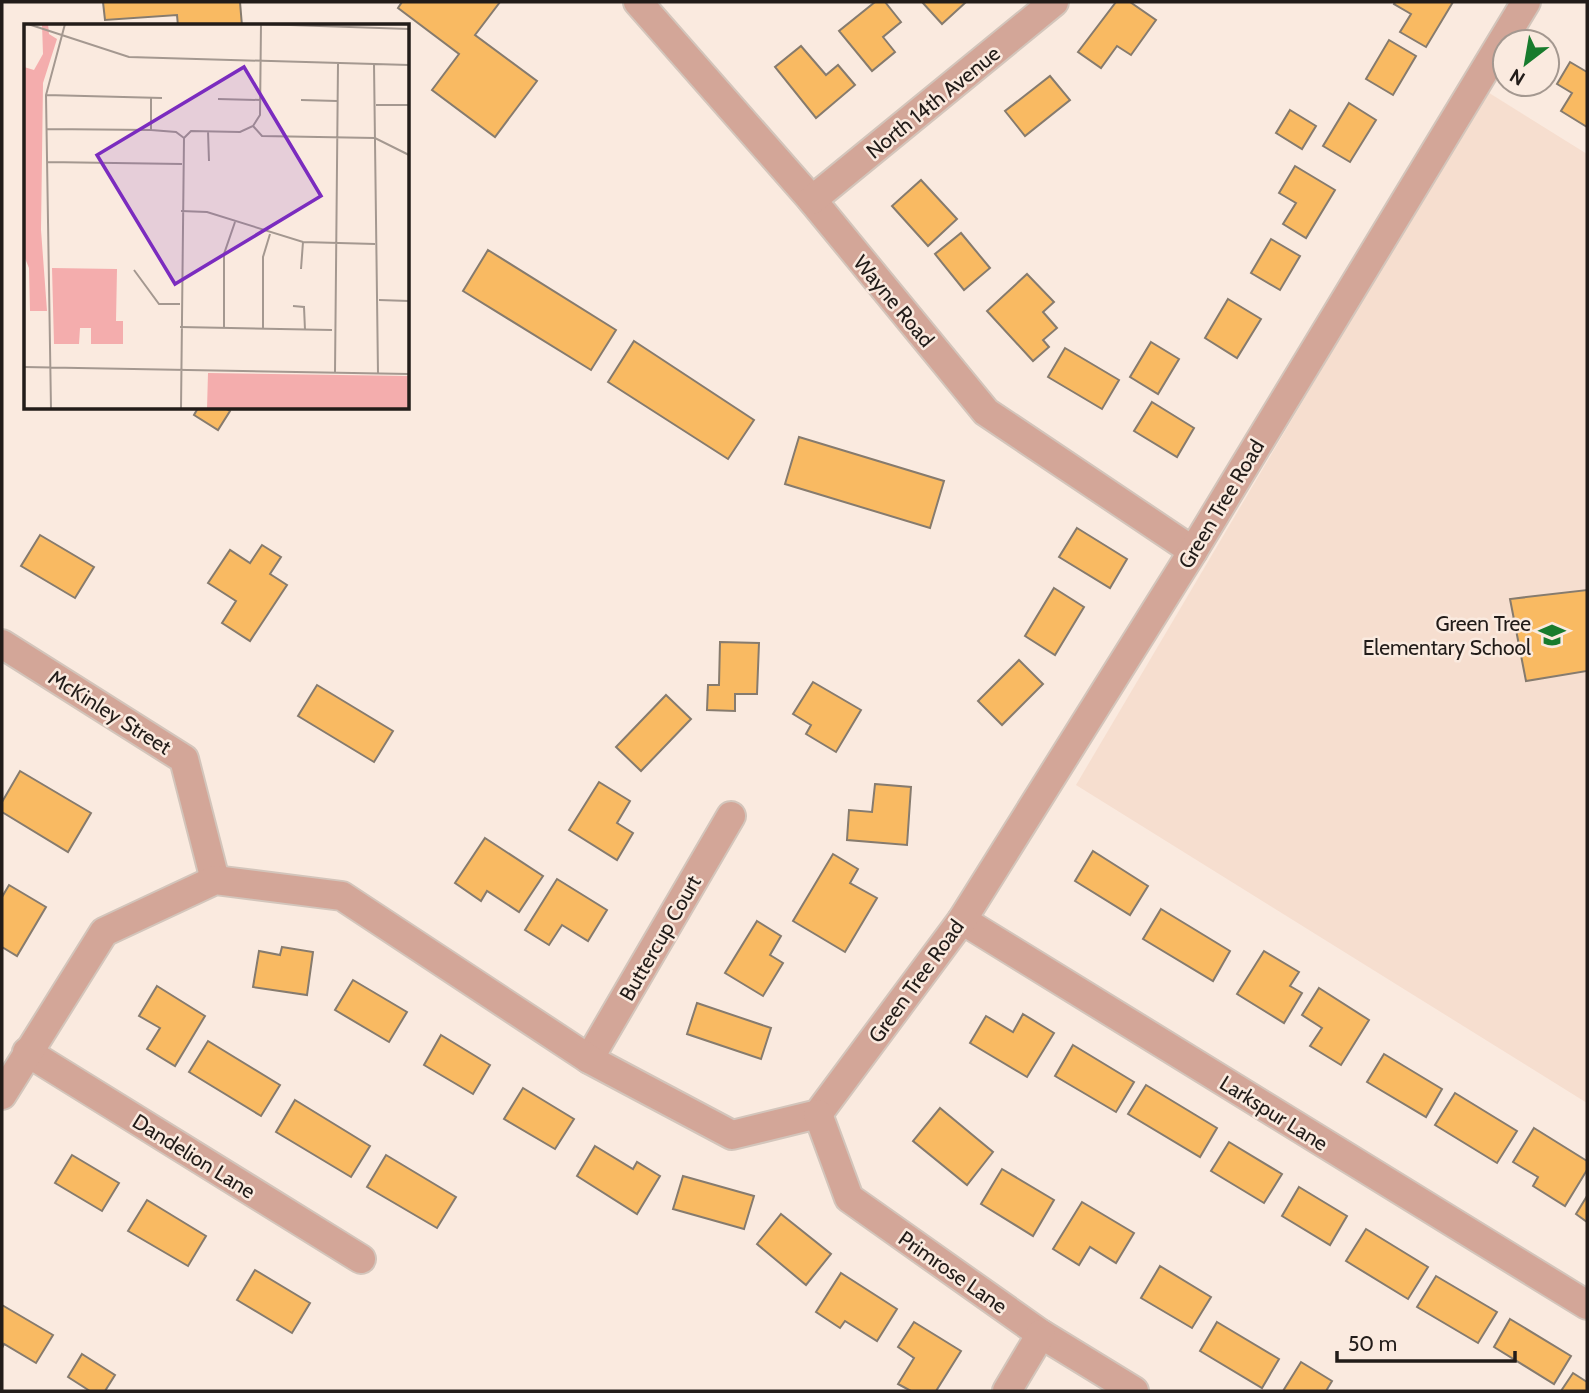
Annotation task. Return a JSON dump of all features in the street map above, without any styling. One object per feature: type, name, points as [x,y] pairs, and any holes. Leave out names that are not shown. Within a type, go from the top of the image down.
[{"type":"street","name":"Wayne Road","points":[[638,2],[811,200],[986,412],[1193,551]]},
{"type":"street","name":"North 14th Avenue","points":[[811,200],[1054,2]]},
{"type":"street","name":"Green Tree Road","points":[[818,1114],[962,920],[1193,551],[1526,2]]},
{"type":"street","name":"McKinley Street","points":[[2,644],[184,759],[215,880]]},
{"type":"street","name":"Buttercup Court","points":[[589,1059],[730,816]]},
{"type":"street","points":[[2,1095],[104,932],[215,880],[342,896],[589,1059],[732,1135],[818,1114]]},
{"type":"street","name":"Larkspur Lane","points":[[962,920],[1587,1306]]},
{"type":"street","name":"Dandelion Lane","points":[[27,1052],[361,1259]]},
{"type":"street","name":"Primrose Lane","points":[[818,1114],[849,1198],[1041,1334],[1134,1391]]},
{"type":"street","points":[[1007,1391],[1041,1334]]},
{"type":"shaded area","points":[[1486,91],[1491,94],[1491,98],[1497,98],[1587,154],[1587,1103],[1076,785]]},
{"type":"building","points":[[103,2],[240,2],[242,24],[178,24],[177,15],[105,20]]},
{"type":"building","points":[[402,2],[500,2],[475,35],[537,81],[495,137],[432,90],[459,54],[398,8]]},
{"type":"building","points":[[875,2],[885,2],[901,22],[883,37],[895,52],[872,71],[839,31]]},
{"type":"building","points":[[922,2],[966,2],[942,24]]},
{"type":"building","points":[[1116,2],[1130,2],[1156,20],[1131,55],[1117,46],[1101,68],[1078,52]]},
{"type":"building","points":[[1453,2],[1426,47],[1400,32],[1411,14],[1394,4]]},
{"type":"building","points":[[1389,40],[1416,56],[1393,95],[1366,79]]},
{"type":"building","points":[[801,46],[826,75],[838,65],[855,85],[816,118],[775,67]]},
{"type":"building","points":[[1570,62],[1587,72],[1587,127],[1561,111],[1572,93],[1561,86],[1561,77]]},
{"type":"building","points":[[1050,76],[1070,100],[1025,136],[1005,111]]},
{"type":"building","points":[[1349,103],[1376,120],[1350,162],[1323,146]]},
{"type":"building","points":[[1290,110],[1316,126],[1302,149],[1276,133]]},
{"type":"building","points":[[1295,166],[1335,190],[1306,238],[1283,224],[1296,203],[1279,193]]},
{"type":"building","points":[[921,180],[957,219],[928,246],[892,206]]},
{"type":"building","points":[[961,233],[990,268],[964,290],[935,254]]},
{"type":"building","points":[[1271,239],[1300,256],[1280,290],[1251,273]]},
{"type":"building","points":[[488,250],[616,330],[591,370],[463,291]]},
{"type":"building","points":[[1027,274],[1054,302],[1043,312],[1057,328],[1043,340],[1049,347],[1033,361],[987,311]]},
{"type":"building","points":[[1228,299],[1261,319],[1237,358],[1205,338]]},
{"type":"building","points":[[634,341],[754,420],[728,459],[608,382]]},
{"type":"building","points":[[1151,342],[1179,359],[1158,394],[1130,377]]},
{"type":"building","points":[[1065,348],[1119,380],[1102,409],[1048,377]]},
{"type":"building","points":[[1152,402],[1194,428],[1177,457],[1134,431]]},
{"type":"building","points":[[197,410],[230,411],[218,430],[194,415]]},
{"type":"building","points":[[799,437],[944,481],[930,528],[785,484]]},
{"type":"building","points":[[1077,528],[1127,559],[1110,588],[1059,557]]},
{"type":"building","points":[[40,535],[94,567],[75,598],[21,566]]},
{"type":"building","points":[[262,545],[281,557],[270,574],[287,585],[250,641],[222,623],[236,601],[208,583],[230,550],[250,563]]},
{"type":"building","points":[[1054,588],[1084,607],[1055,655],[1025,636]]},
{"type":"building","name":"Green Tree Elementary School","points":[[1587,590],[1587,671],[1526,681],[1510,599]]},
{"type":"building","points":[[720,642],[759,643],[757,694],[735,694],[735,711],[707,710],[708,685],[719,685]]},
{"type":"building","points":[[1019,660],[1043,684],[1002,725],[978,701]]},
{"type":"building","points":[[813,682],[861,710],[836,752],[806,734],[811,725],[793,714]]},
{"type":"building","points":[[317,685],[393,731],[374,762],[298,716]]},
{"type":"building","points":[[666,695],[691,719],[641,771],[616,747]]},
{"type":"building","points":[[20,771],[91,813],[68,852],[2,812],[2,802]]},
{"type":"building","points":[[599,782],[630,801],[617,823],[633,833],[617,860],[569,830]]},
{"type":"building","points":[[875,784],[911,787],[907,845],[847,840],[849,810],[872,812]]},
{"type":"building","points":[[485,838],[543,876],[519,912],[487,891],[481,901],[455,883]]},
{"type":"building","points":[[1093,851],[1148,886],[1130,915],[1075,881]]},
{"type":"building","points":[[833,854],[858,869],[850,883],[877,898],[845,952],[793,921]]},
{"type":"building","points":[[557,879],[607,910],[588,941],[562,925],[549,945],[525,930]]},
{"type":"building","points":[[9,885],[46,907],[17,956],[2,947],[2,897]]},
{"type":"building","points":[[1161,909],[1230,951],[1213,981],[1143,939]]},
{"type":"building","points":[[757,921],[781,936],[770,955],[783,963],[763,996],[725,973]]},
{"type":"building","points":[[282,947],[313,952],[307,995],[253,987],[259,951],[280,955]]},
{"type":"building","points":[[1264,951],[1299,972],[1290,986],[1302,993],[1284,1023],[1237,994]]},
{"type":"building","points":[[353,980],[407,1012],[389,1042],[335,1010]]},
{"type":"building","points":[[157,986],[205,1016],[175,1066],[147,1049],[160,1028],[139,1016]]},
{"type":"building","points":[[1319,988],[1369,1020],[1341,1065],[1310,1046],[1322,1028],[1302,1015]]},
{"type":"building","points":[[697,1003],[771,1028],[761,1059],[687,1034]]},
{"type":"building","points":[[1023,1014],[1054,1033],[1027,1077],[970,1043],[986,1016],[1013,1032]]},
{"type":"building","points":[[441,1035],[490,1065],[473,1094],[424,1065]]},
{"type":"building","points":[[208,1041],[280,1085],[261,1116],[189,1072]]},
{"type":"building","points":[[1073,1045],[1134,1082],[1116,1112],[1055,1076]]},
{"type":"building","points":[[1384,1054],[1442,1089],[1426,1117],[1367,1082]]},
{"type":"building","points":[[1146,1085],[1217,1128],[1200,1157],[1128,1114]]},
{"type":"building","points":[[523,1088],[574,1119],[555,1149],[504,1119]]},
{"type":"building","points":[[1455,1093],[1517,1131],[1497,1163],[1435,1125]]},
{"type":"building","points":[[295,1100],[370,1146],[351,1177],[276,1132]]},
{"type":"building","points":[[940,1108],[993,1152],[967,1185],[913,1141]]},
{"type":"building","points":[[1534,1128],[1587,1161],[1587,1170],[1565,1206],[1533,1186],[1538,1177],[1513,1162]]},
{"type":"building","points":[[1229,1142],[1282,1174],[1264,1203],[1211,1171]]},
{"type":"building","points":[[595,1146],[633,1169],[637,1162],[660,1176],[637,1214],[577,1176]]},
{"type":"building","points":[[72,1155],[119,1183],[102,1211],[55,1183]]},
{"type":"building","points":[[386,1155],[456,1197],[437,1228],[367,1187]]},
{"type":"building","points":[[1002,1169],[1054,1200],[1033,1236],[981,1204]]},
{"type":"building","points":[[683,1176],[754,1196],[744,1229],[673,1209]]},
{"type":"building","points":[[1299,1187],[1347,1216],[1330,1245],[1282,1216]]},
{"type":"building","points":[[1587,1196],[1587,1222],[1576,1214]]},
{"type":"building","points":[[147,1200],[206,1236],[188,1266],[128,1231]]},
{"type":"building","points":[[1082,1202],[1134,1233],[1116,1263],[1090,1247],[1079,1265],[1053,1249]]},
{"type":"building","points":[[781,1214],[831,1254],[806,1285],[757,1244]]},
{"type":"building","points":[[1366,1229],[1428,1267],[1408,1299],[1346,1261]]},
{"type":"building","points":[[1160,1266],[1211,1297],[1192,1328],[1141,1298]]},
{"type":"building","points":[[255,1270],[310,1303],[292,1333],[237,1300]]},
{"type":"building","points":[[841,1273],[897,1309],[877,1341],[845,1321],[840,1328],[816,1312]]},
{"type":"building","points":[[1436,1276],[1497,1312],[1478,1343],[1417,1307]]},
{"type":"building","points":[[2,1305],[53,1335],[36,1363],[4,1344],[2,1348]]},
{"type":"building","points":[[1510,1319],[1571,1356],[1554,1384],[1494,1347]]},
{"type":"building","points":[[914,1322],[961,1351],[936,1391],[911,1391],[898,1384],[914,1358],[898,1347]]},
{"type":"building","points":[[1217,1322],[1279,1359],[1262,1388],[1200,1351]]},
{"type":"building","points":[[82,1354],[115,1375],[105,1391],[90,1391],[68,1377]]},
{"type":"building","points":[[1301,1362],[1332,1381],[1326,1391],[1283,1391]]},
{"type":"building","points":[[1573,1373],[1587,1382],[1587,1391],[1561,1391]]},
{"type":"place","name":"Green Tree Elementary School","points":[[1552,635]]}]
